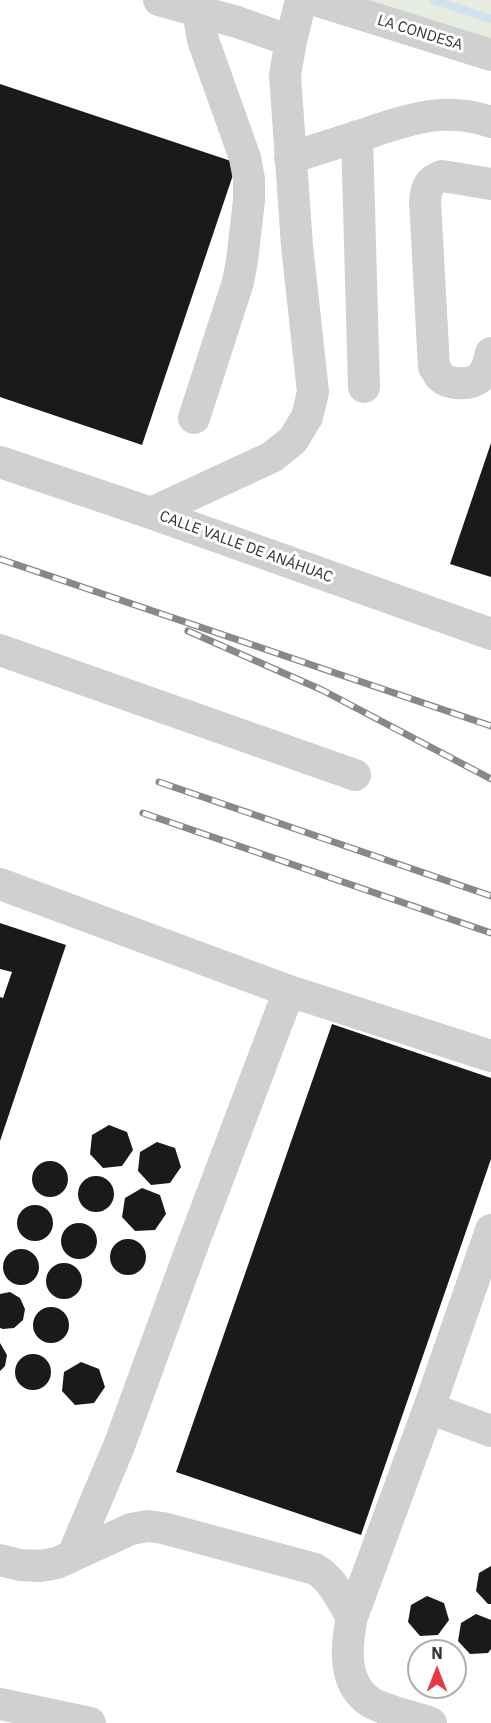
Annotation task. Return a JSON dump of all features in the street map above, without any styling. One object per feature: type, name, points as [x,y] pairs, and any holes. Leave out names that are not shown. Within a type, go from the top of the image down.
[{"type":"street","points":[[159,0],[237,22],[291,41]]},
{"type":"street","points":[[151,513],[272,457],[293,440],[307,417],[313,392],[297,246],[285,75],[301,0]]},
{"type":"street","name":"LA CONDESA","points":[[315,0],[491,55]]},
{"type":"street","points":[[194,418],[238,282],[249,200],[249,178],[245,158],[203,40],[198,11]]},
{"type":"street","points":[[290,158],[410,119],[435,114],[458,114],[491,122]]},
{"type":"street","points":[[357,136],[364,387]]},
{"type":"street","points":[[491,184],[442,176],[429,183],[425,201],[434,367],[440,376],[450,381],[462,383],[473,381],[480,377],[486,369],[491,353]]},
{"type":"street","name":"CALLE VALLE DE ANÁHUAC","points":[[0,462],[491,634]]},
{"type":"street","points":[[0,650],[354,775]]},
{"type":"street","points":[[0,884],[289,991],[491,1056]]},
{"type":"street","points":[[73,1556],[119,1446],[289,991]]},
{"type":"street","points":[[431,1723],[373,1703],[362,1695],[353,1680],[347,1658],[347,1639],[352,1617],[429,1408],[491,1230]]},
{"type":"street","points":[[429,1408],[491,1431]]},
{"type":"street","points":[[0,1560],[20,1565],[41,1566],[57,1563],[131,1529],[148,1526],[163,1528],[315,1569],[329,1580],[352,1617]]},
{"type":"street","points":[[0,1704],[90,1723]]},
{"type":"shaded area","points":[[315,0],[491,0],[491,55]]},
{"type":"building","points":[[0,84],[237,163],[142,445],[0,397]]},
{"type":"building","points":[[491,443],[491,577],[450,564]]},
{"type":"building","points":[[0,923],[66,945],[0,1141],[0,997],[3,998],[12,972],[0,969]]},
{"type":"building","points":[[332,1024],[491,1078],[491,1159],[361,1535],[176,1472]]},
{"type":"building","points":[[109,1125],[127,1132],[133,1150],[122,1166],[103,1168],[90,1154],[92,1135]]},
{"type":"building","points":[[157,1142],[175,1148],[181,1167],[170,1183],[151,1185],[138,1171],[140,1152]]},
{"type":"building","points":[[50,1161],[63,1166],[68,1179],[63,1192],[50,1197],[37,1192],[32,1179],[37,1166]]},
{"type":"building","points":[[96,1176],[109,1181],[114,1194],[109,1207],[96,1212],[83,1207],[78,1194],[83,1181]]},
{"type":"building","points":[[142,1188],[160,1195],[166,1214],[155,1230],[135,1231],[122,1217],[125,1198]]},
{"type":"building","points":[[35,1205],[48,1210],[53,1223],[48,1236],[35,1241],[22,1236],[17,1223],[22,1210]]},
{"type":"building","points":[[79,1223],[92,1228],[97,1241],[92,1254],[79,1259],[66,1254],[61,1241],[66,1228]]},
{"type":"building","points":[[128,1239],[141,1244],[146,1257],[141,1270],[128,1275],[115,1270],[110,1257],[115,1244]]},
{"type":"building","points":[[21,1249],[34,1254],[39,1267],[34,1280],[21,1285],[8,1280],[3,1267],[8,1254]]},
{"type":"building","points":[[64,1263],[77,1268],[82,1281],[77,1294],[64,1299],[51,1294],[46,1281],[51,1268]]},
{"type":"building","points":[[10,1292],[20,1298],[25,1309],[23,1320],[14,1328],[3,1329],[0,1328],[0,1294]]},
{"type":"building","points":[[51,1307],[64,1312],[69,1325],[64,1338],[51,1343],[38,1338],[33,1325],[38,1312]]},
{"type":"building","points":[[0,1343],[7,1355],[5,1366],[0,1371]]},
{"type":"building","points":[[33,1354],[46,1359],[51,1372],[46,1385],[33,1390],[20,1385],[15,1372],[20,1359]]},
{"type":"building","points":[[81,1362],[99,1369],[105,1387],[94,1403],[75,1405],[62,1391],[64,1372]]},
{"type":"building","points":[[491,1566],[491,1604],[488,1604],[476,1591],[479,1573]]},
{"type":"building","points":[[427,1596],[444,1603],[449,1620],[438,1635],[420,1636],[408,1622],[411,1605]]},
{"type":"building","points":[[476,1614],[491,1620],[491,1649],[488,1653],[470,1654],[467,1651],[467,1639],[458,1639],[461,1623]]},
{"type":"waterway","points":[[434,0],[491,19]]},
{"type":"railway","points":[[0,559],[491,726]]},
{"type":"railway","points":[[188,631],[322,690],[491,779]]},
{"type":"railway","points":[[159,782],[491,896]]},
{"type":"railway","points":[[143,813],[491,933]]}]
